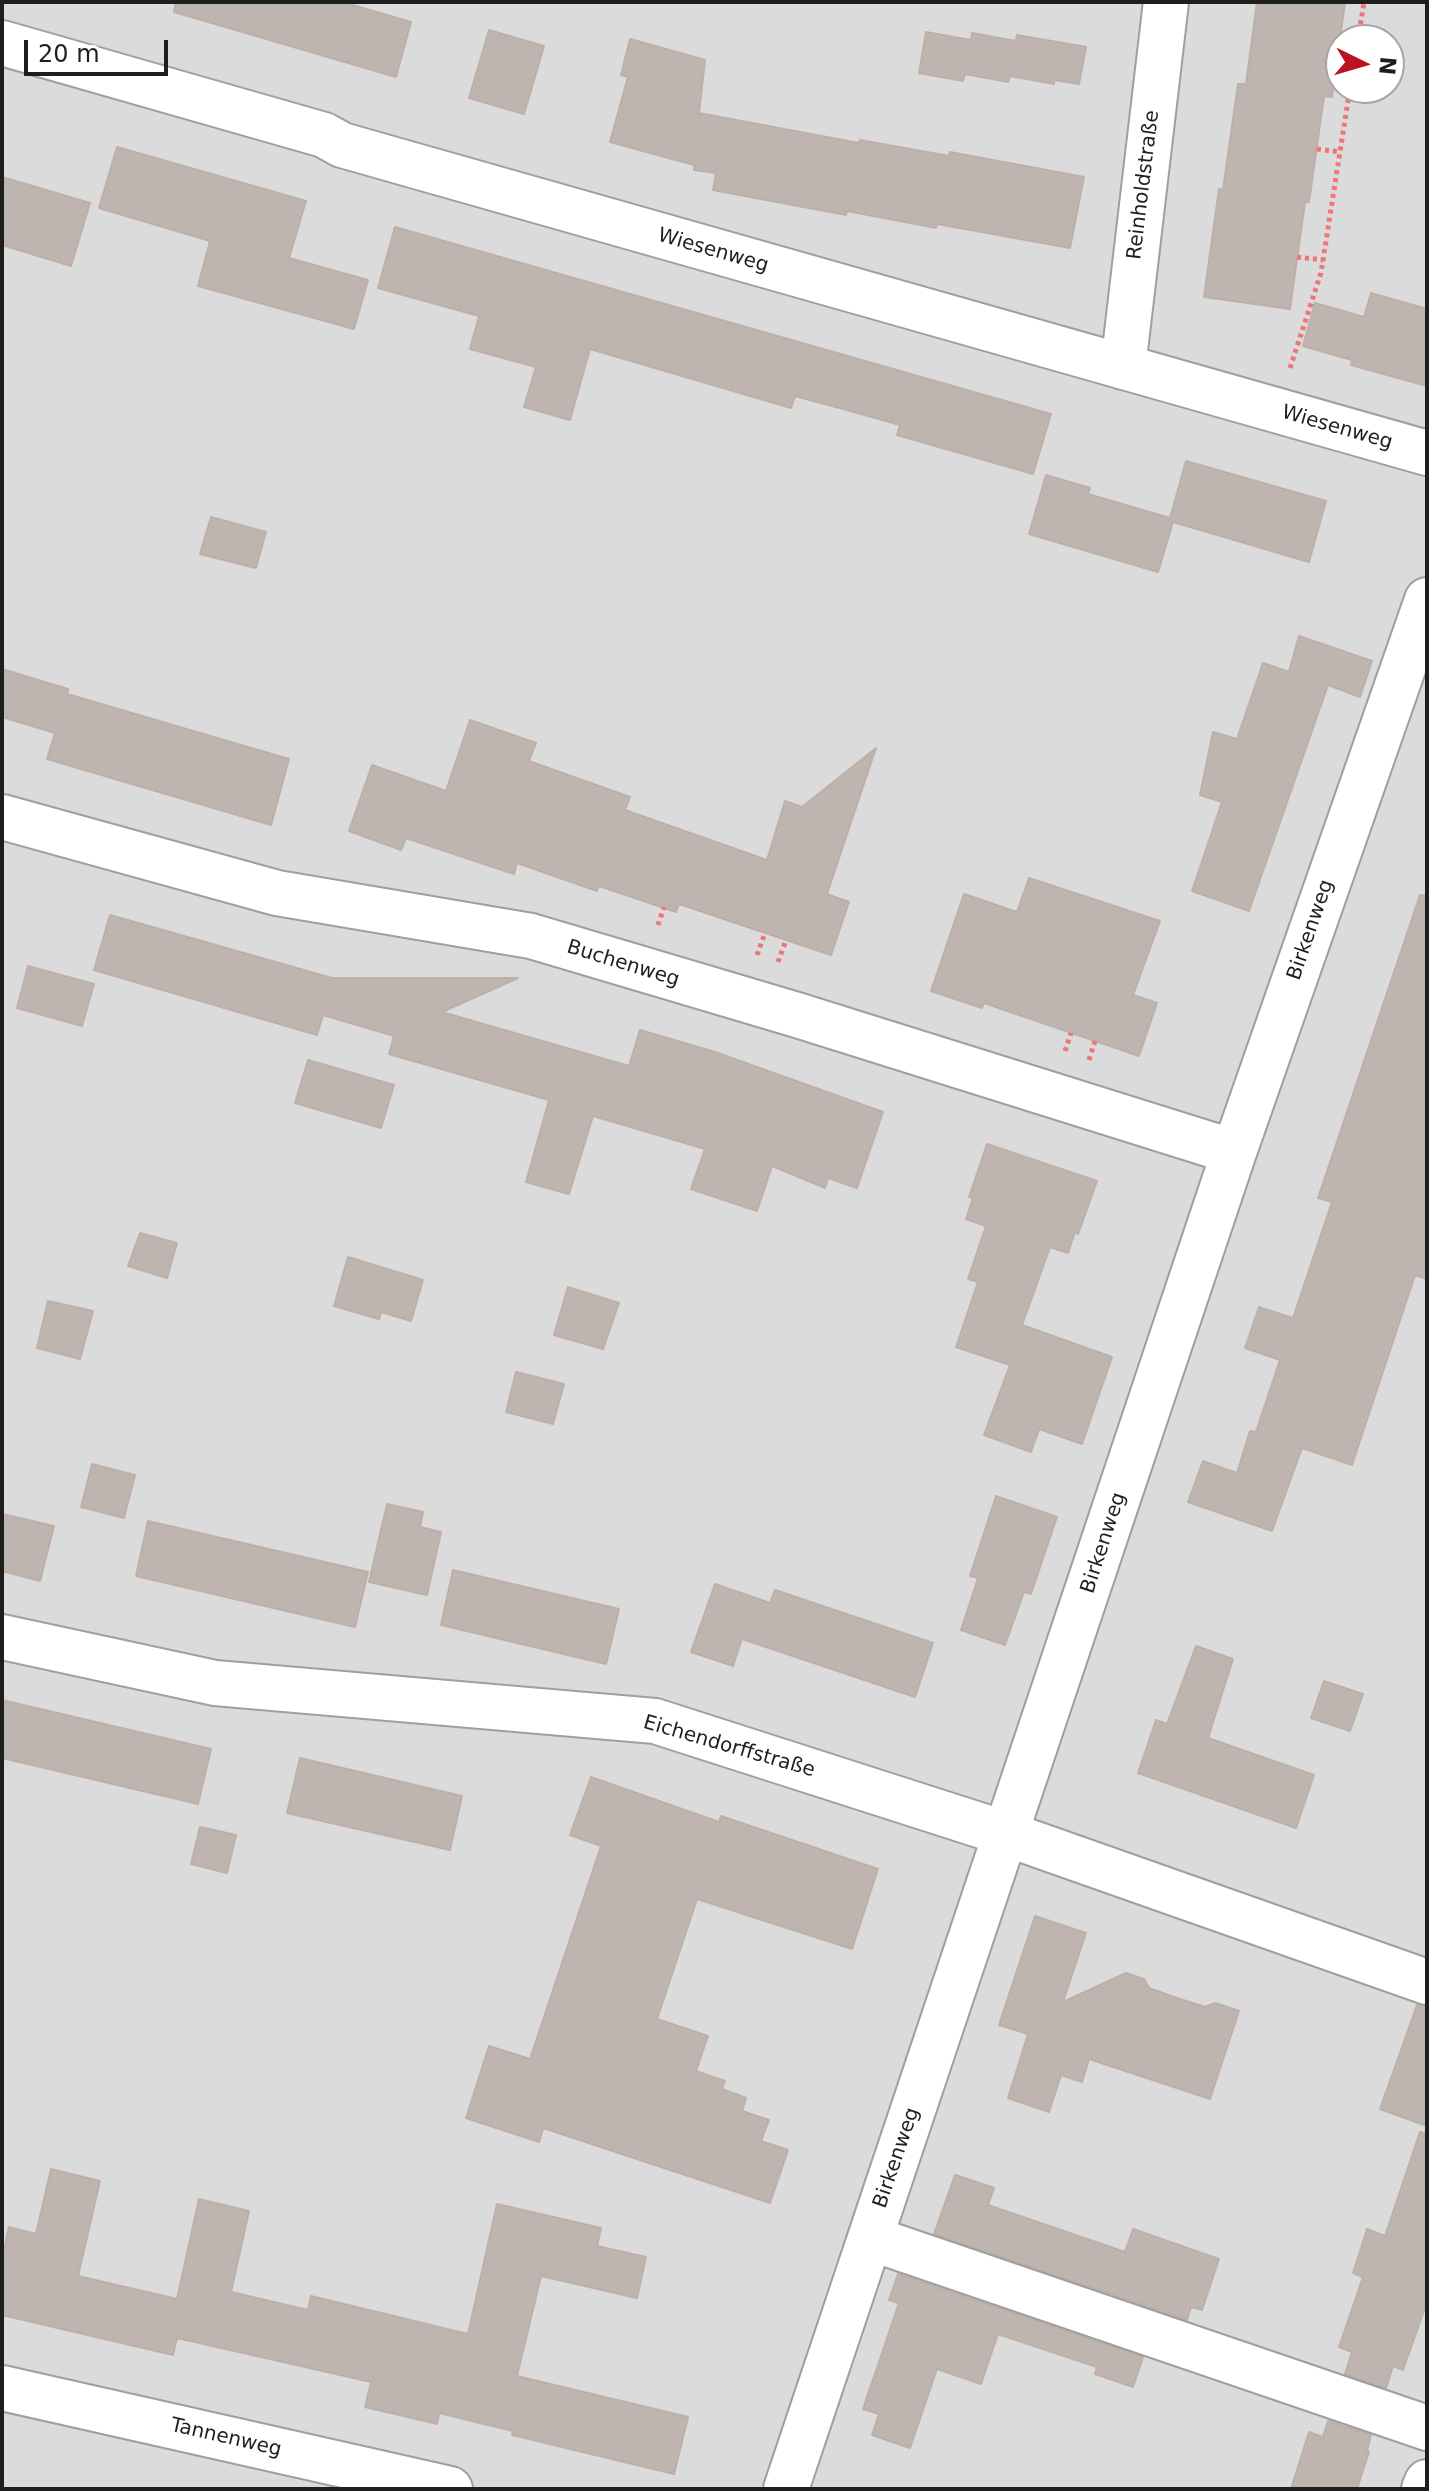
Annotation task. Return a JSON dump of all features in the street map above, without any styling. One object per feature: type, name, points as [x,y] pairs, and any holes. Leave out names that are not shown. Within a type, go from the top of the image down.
[{"type":"street","name":"Reinholdstraße","points":[[1123,367],[1166,2]]},
{"type":"street","name":"Wiesenweg","points":[[2,43],[324,135],[342,145],[1427,453]]},
{"type":"street","name":"Birkenweg","points":[[786,2489],[1234,1152],[1427,600]]},
{"type":"street","name":"Buchenweg","points":[[2,817],[277,893],[531,936],[797,1015],[1234,1152]]},
{"type":"street","name":"Eichendorffstraße","points":[[2,1637],[215,1683],[655,1721],[1007,1834],[1427,1982]]},
{"type":"street","points":[[870,2238],[1427,2428]]},
{"type":"street","name":"Tannenweg","points":[[2,2388],[450,2489]]},
{"type":"street","points":[[1424,2489],[1427,2482]]},
{"type":"path","points":[[1361,24],[1364,2]]},
{"type":"path","points":[[1276,410],[1324,260],[1348,104]]},
{"type":"path","points":[[1317,149],[1340,152]]},
{"type":"path","points":[[1297,257],[1324,260]]},
{"type":"shaded area","points":[[2,2],[1427,2],[1427,2489],[2,2489]]},
{"type":"building","points":[[176,2],[342,2],[411,22],[396,77],[174,12]]},
{"type":"building","points":[[1257,2],[1345,2],[1342,24],[1325,24],[1325,96],[1309,202],[1305,202],[1290,309],[1204,297],[1238,84],[1246,84]]},
{"type":"building","points":[[489,30],[544,46],[524,114],[469,98]]},
{"type":"building","points":[[926,32],[971,40],[972,33],[1016,41],[1017,35],[1086,47],[1079,84],[1054,80],[1054,84],[1010,76],[1008,82],[965,74],[963,81],[919,73]]},
{"type":"building","points":[[630,39],[705,60],[699,113],[859,143],[860,140],[949,156],[950,152],[1084,177],[1070,248],[937,224],[936,228],[847,211],[846,215],[713,190],[716,173],[694,170],[694,165],[610,142],[628,77],[621,75]]},
{"type":"building","points":[[117,147],[306,201],[289,258],[368,280],[354,329],[198,286],[210,241],[99,208]]},
{"type":"building","points":[[2,177],[90,203],[71,266],[2,245]]},
{"type":"building","points":[[395,227],[1051,414],[1033,474],[897,435],[900,425],[847,410],[795,396],[791,408],[590,349],[570,420],[524,407],[536,367],[470,349],[479,316],[378,288]]},
{"type":"building","points":[[1371,293],[1427,309],[1427,386],[1351,365],[1352,360],[1303,346],[1315,303],[1364,317]]},
{"type":"building","points":[[1186,461],[1326,501],[1309,562],[1173,522],[1158,572],[1029,534],[1046,475],[1090,488],[1088,494],[1170,518]]},
{"type":"building","points":[[211,517],[266,532],[256,568],[200,554]]},
{"type":"building","points":[[1299,636],[1372,661],[1360,697],[1328,685],[1249,911],[1192,891],[1222,802],[1200,795],[1213,732],[1237,739],[1263,663],[1289,672]]},
{"type":"building","points":[[2,669],[68,689],[67,694],[289,759],[271,825],[47,759],[55,733],[2,717]]},
{"type":"building","points":[[470,720],[536,743],[529,761],[630,797],[625,810],[767,860],[785,801],[802,807],[876,748],[827,894],[849,902],[831,955],[679,904],[676,912],[599,886],[597,891],[517,863],[514,874],[406,838],[401,850],[349,831],[372,765],[446,791]]},
{"type":"building","points":[[1029,878],[1160,921],[1133,995],[1157,1003],[1139,1056],[984,1003],[982,1008],[931,991],[964,894],[1017,912]]},
{"type":"building","points":[[1420,895],[1427,896],[1427,1279],[1415,1275],[1352,1465],[1302,1448],[1272,1531],[1188,1502],[1203,1461],[1237,1473],[1250,1431],[1256,1432],[1280,1360],[1245,1348],[1259,1307],[1293,1318],[1332,1202],[1318,1198]]},
{"type":"building","points":[[110,915],[332,978],[518,978],[442,1012],[629,1066],[640,1030],[715,1052],[883,1112],[857,1188],[828,1178],[825,1188],[772,1166],[757,1211],[691,1189],[705,1149],[593,1116],[569,1194],[526,1182],[549,1100],[389,1054],[394,1036],[323,1015],[317,1035],[94,970]]},
{"type":"building","points":[[28,966],[94,984],[82,1026],[17,1008]]},
{"type":"building","points":[[308,1060],[394,1085],[381,1128],[295,1103]]},
{"type":"building","points":[[987,1144],[1097,1181],[1068,1253],[1050,1247],[1022,1325],[1112,1357],[1082,1444],[1039,1429],[1031,1452],[984,1435],[1010,1365],[956,1347],[978,1282],[968,1279],[986,1226],[966,1219],[973,1198],[969,1197]]},
{"type":"building","points":[[140,1233],[177,1243],[167,1278],[128,1266]]},
{"type":"building","points":[[348,1257],[423,1280],[411,1321],[381,1312],[379,1319],[334,1306]]},
{"type":"building","points":[[568,1287],[619,1303],[603,1349],[554,1335]]},
{"type":"building","points":[[48,1301],[93,1311],[80,1359],[37,1348]]},
{"type":"building","points":[[516,1372],[564,1384],[553,1424],[506,1412]]},
{"type":"building","points":[[92,1464],[135,1475],[124,1518],[81,1507]]},
{"type":"building","points":[[996,1496],[1057,1517],[1031,1594],[1024,1592],[1005,1645],[961,1630],[978,1578],[970,1576]]},
{"type":"building","points":[[387,1504],[423,1512],[420,1527],[441,1532],[427,1595],[369,1582]]},
{"type":"building","points":[[2,1514],[54,1526],[40,1581],[2,1571]]},
{"type":"building","points":[[148,1521],[368,1572],[355,1627],[136,1576]]},
{"type":"building","points":[[453,1570],[619,1609],[606,1664],[441,1625]]},
{"type":"building","points":[[715,1584],[770,1603],[775,1590],[933,1643],[915,1697],[742,1639],[733,1666],[691,1652]]},
{"type":"building","points":[[1196,1646],[1233,1659],[1208,1738],[1314,1775],[1296,1828],[1138,1773],[1156,1720],[1167,1724]]},
{"type":"building","points":[[1324,1681],[1363,1694],[1350,1731],[1311,1718]]},
{"type":"building","points":[[2,1700],[211,1749],[198,1804],[2,1758]]},
{"type":"building","points":[[300,1758],[462,1796],[450,1850],[287,1813]]},
{"type":"building","points":[[591,1777],[719,1822],[721,1816],[878,1869],[852,1949],[697,1899],[657,2019],[708,2036],[696,2071],[725,2081],[722,2089],[746,2098],[742,2111],[769,2120],[761,2141],[788,2150],[770,2203],[543,2128],[539,2142],[466,2118],[489,2046],[530,2059],[601,1846],[570,1835]]},
{"type":"building","points":[[200,1827],[236,1835],[227,1873],[191,1864]]},
{"type":"building","points":[[1035,1916],[1086,1933],[1063,2002],[1126,1973],[1144,1979],[1149,1988],[1177,1998],[1205,2007],[1215,2003],[1239,2011],[1210,2099],[1089,2059],[1082,2082],[1061,2075],[1049,2112],[1008,2098],[1028,2034],[999,2025]]},
{"type":"building","points":[[1417,2005],[1427,2006],[1427,2126],[1380,2109]]},
{"type":"building","points":[[1420,2132],[1427,2134],[1427,2302],[1403,2370],[1393,2366],[1386,2388],[1345,2374],[1352,2352],[1339,2347],[1363,2277],[1353,2273],[1367,2229],[1385,2236]]},
{"type":"building","points":[[51,2169],[100,2181],[78,2276],[177,2299],[199,2199],[249,2211],[231,2292],[308,2310],[311,2296],[468,2334],[497,2204],[601,2228],[597,2246],[646,2257],[637,2298],[541,2276],[517,2376],[688,2417],[674,2474],[512,2435],[513,2431],[439,2413],[437,2424],[365,2407],[371,2382],[177,2338],[173,2355],[2,2315],[2,2260],[9,2227],[36,2234]]},
{"type":"building","points":[[955,2175],[994,2188],[988,2205],[1125,2252],[1133,2229],[1219,2259],[1202,2310],[1191,2307],[1187,2320],[934,2234]]},
{"type":"building","points":[[898,2274],[1143,2357],[1133,2387],[1095,2374],[1097,2367],[998,2334],[981,2384],[937,2369],[910,2448],[872,2435],[879,2414],[863,2409],[899,2303],[889,2300]]},
{"type":"building","points":[[1328,2421],[1371,2435],[1357,2489],[1291,2489],[1309,2432],[1323,2437]]}]
